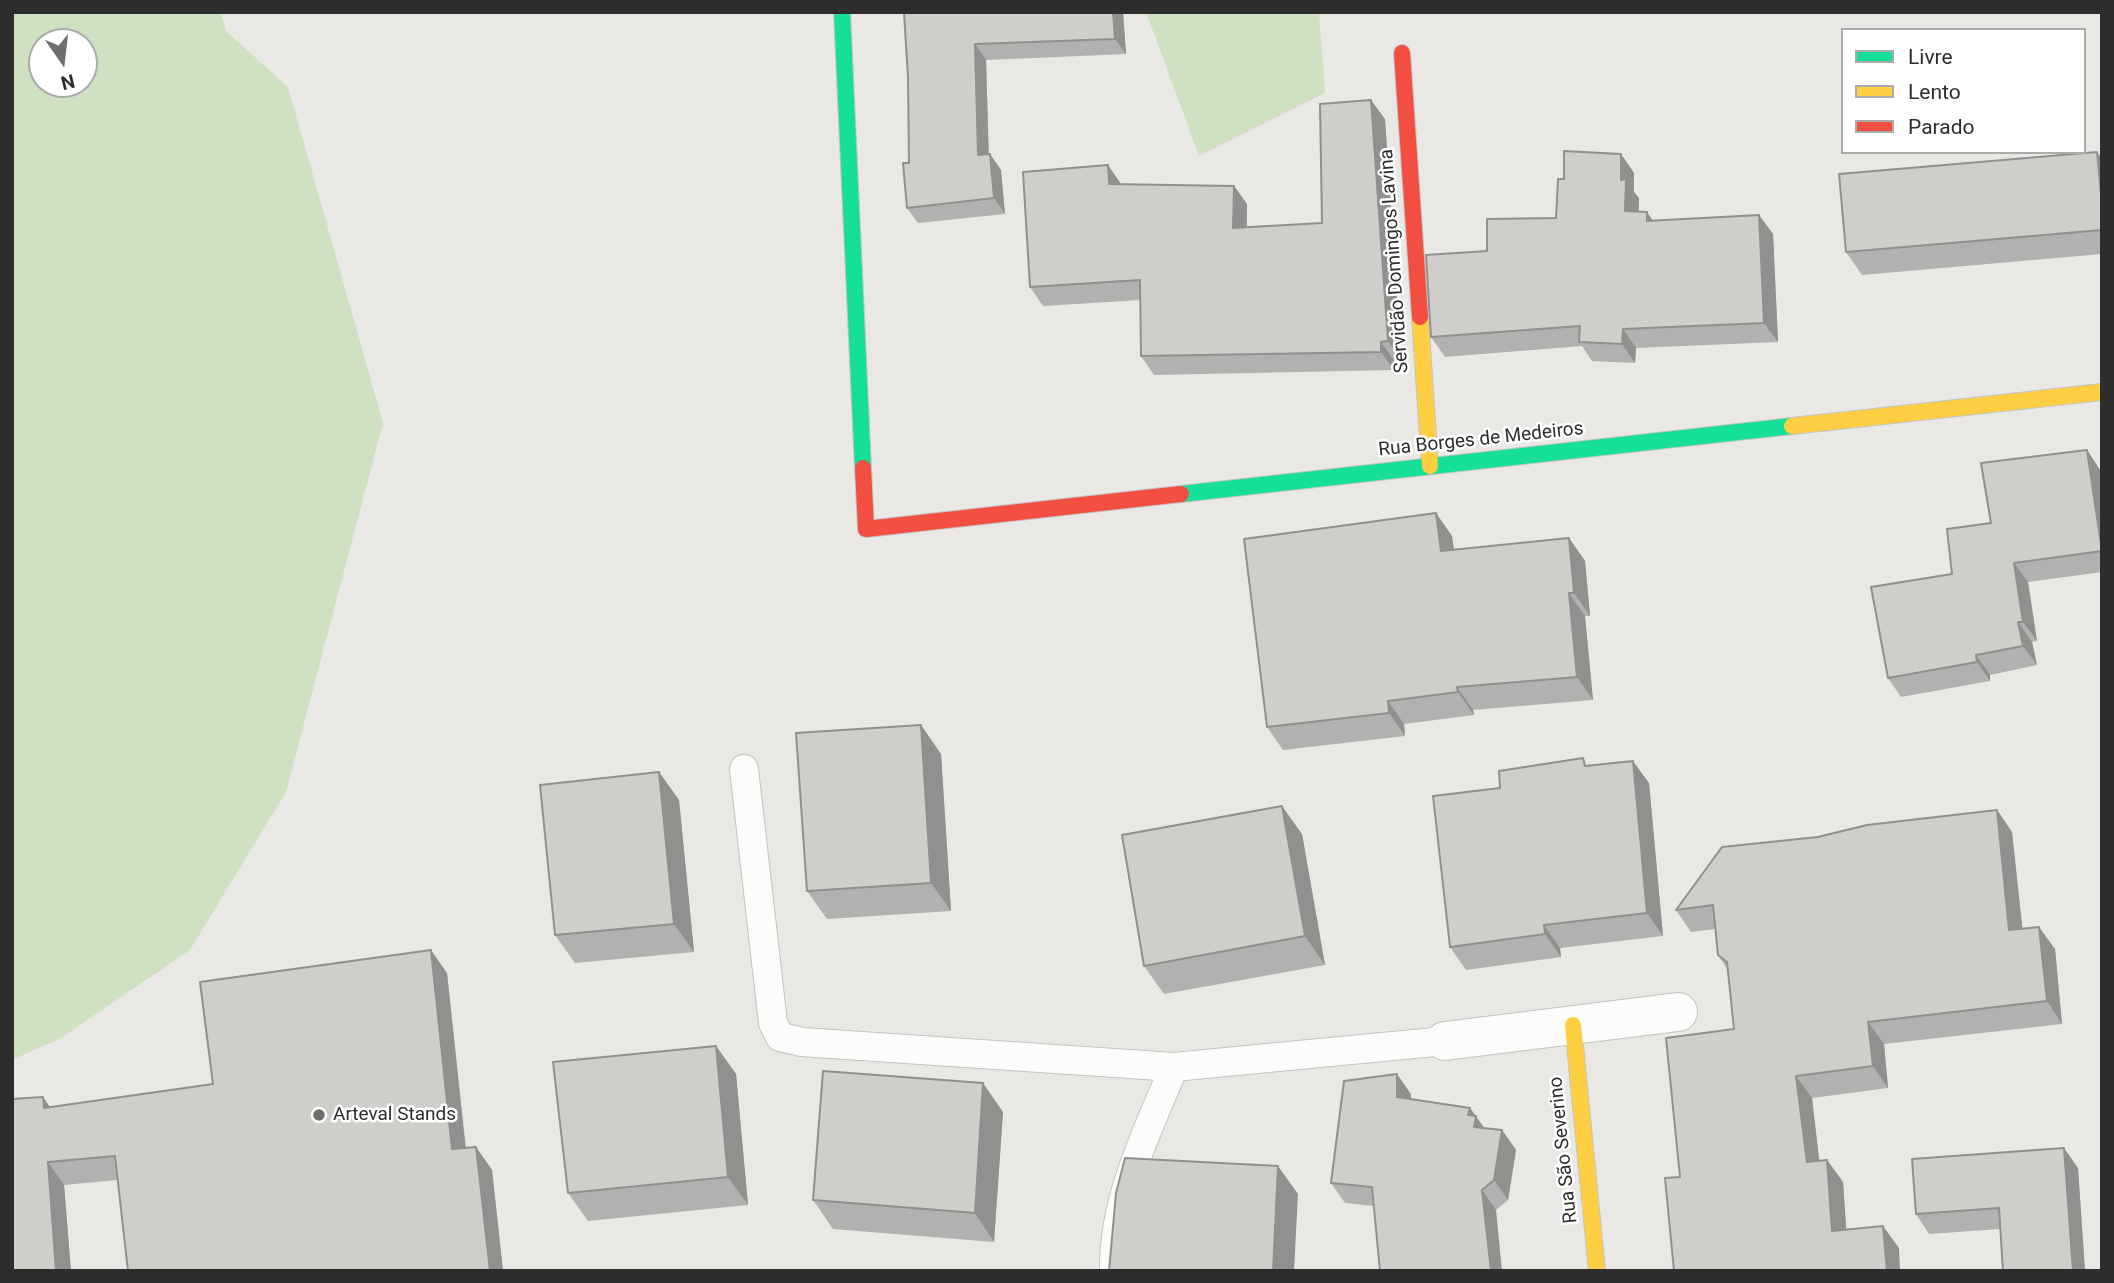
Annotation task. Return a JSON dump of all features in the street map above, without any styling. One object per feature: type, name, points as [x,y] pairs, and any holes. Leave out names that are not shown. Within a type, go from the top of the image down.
[{"type":"street","name":"Rua Borges de Medeiros","points":[[842,12],[866,529],[2102,392]]},
{"type":"street","name":"Servidão Domingos Lavina","points":[[1402,53],[1430,466]]},
{"type":"street","points":[[1446,1041],[1678,1012]]},
{"type":"street","name":"Rua São Severino","points":[[1573,1025],[1597,1271]]},
{"type":"lane","points":[[744,769],[772,1023],[780,1037],[802,1042],[1174,1067],[1446,1041]]},
{"type":"lane","points":[[1114,1271],[1114,1248],[1128,1180],[1174,1067]]},
{"type":"green space","points":[[12,12],[220,12],[227,32],[288,87],[383,423],[286,792],[190,950],[61,1038],[12,1060]]},
{"type":"green space","points":[[1146,12],[1319,12],[1325,93],[1199,156]]},
{"type":"building","points":[[904,12],[1113,12],[1115,39],[975,44],[978,155],[990,154],[994,198],[907,208],[903,163],[909,163]]},
{"type":"building","points":[[1371,100],[1388,341],[1381,342],[1381,352],[1141,356],[1140,280],[1030,287],[1023,172],[1108,165],[1109,184],[1234,186],[1233,228],[1322,223],[1320,104]]},
{"type":"building","points":[[1564,151],[1621,154],[1621,180],[1626,179],[1625,211],[1647,212],[1647,221],[1759,215],[1764,323],[1623,329],[1622,344],[1579,342],[1580,326],[1431,337],[1426,255],[1487,251],[1487,219],[1556,218],[1558,179],[1564,179]]},
{"type":"building","points":[[2097,152],[2102,230],[1846,252],[1839,174]]},
{"type":"building","points":[[2087,450],[2102,551],[2014,563],[2023,622],[2018,622],[2023,646],[1976,655],[1977,662],[1888,678],[1871,587],[1952,574],[1947,529],[1991,523],[1981,463]]},
{"type":"building","points":[[1436,513],[1441,551],[1569,538],[1574,593],[1569,593],[1577,677],[1457,687],[1458,692],[1388,701],[1389,713],[1267,727],[1244,539]]},
{"type":"building","points":[[921,725],[931,883],[807,891],[796,733]]},
{"type":"building","points":[[1583,758],[1585,766],[1633,761],[1647,913],[1544,925],[1545,934],[1450,947],[1433,796],[1500,788],[1499,771]]},
{"type":"building","points":[[659,772],[674,924],[555,935],[540,785]]},
{"type":"building","points":[[1282,806],[1305,936],[1144,966],[1122,835]]},
{"type":"building","points":[[1997,810],[2009,930],[2039,927],[2047,1001],[1868,1022],[1873,1066],[1796,1076],[1807,1162],[1827,1160],[1832,1231],[1883,1226],[1887,1271],[1674,1271],[1665,1178],[1680,1177],[1666,1038],[1734,1029],[1727,962],[1718,955],[1713,905],[1676,910],[1722,847],[1818,837],[1867,825]]},
{"type":"building","name":"Arteval Stands","points":[[431,950],[452,1149],[476,1147],[490,1271],[128,1271],[115,1156],[48,1162],[56,1271],[12,1271],[12,1099],[43,1097],[44,1108],[213,1084],[200,982]]},
{"type":"building","points":[[716,1046],[728,1177],[568,1193],[553,1062]]},
{"type":"building","points":[[823,1071],[983,1083],[975,1213],[813,1200]]},
{"type":"building","points":[[1397,1074],[1397,1097],[1470,1108],[1468,1115],[1476,1116],[1474,1127],[1502,1130],[1494,1180],[1482,1190],[1491,1271],[1380,1271],[1372,1187],[1331,1183],[1344,1081]]},
{"type":"building","points":[[2064,1148],[2073,1271],[2003,1271],[1999,1208],[1916,1214],[1912,1159]]},
{"type":"building","points":[[1125,1158],[1278,1166],[1273,1271],[1109,1271],[1116,1193]]},
{"type":"traffic: fast","points":[[842,12],[863,468]]},
{"type":"traffic: fast","points":[[1181,494],[1792,426]]},
{"type":"traffic: slow","points":[[1420,317],[1430,466]]},
{"type":"traffic: slow","points":[[1792,426],[2102,392]]},
{"type":"traffic: slow","points":[[1573,1025],[1597,1271]]},
{"type":"traffic: jam","points":[[1402,53],[1420,317]]},
{"type":"traffic: jam","points":[[863,468],[866,529],[1181,494]]},
{"type":"place","name":"Arteval Stands","points":[[319,1115]]}]
